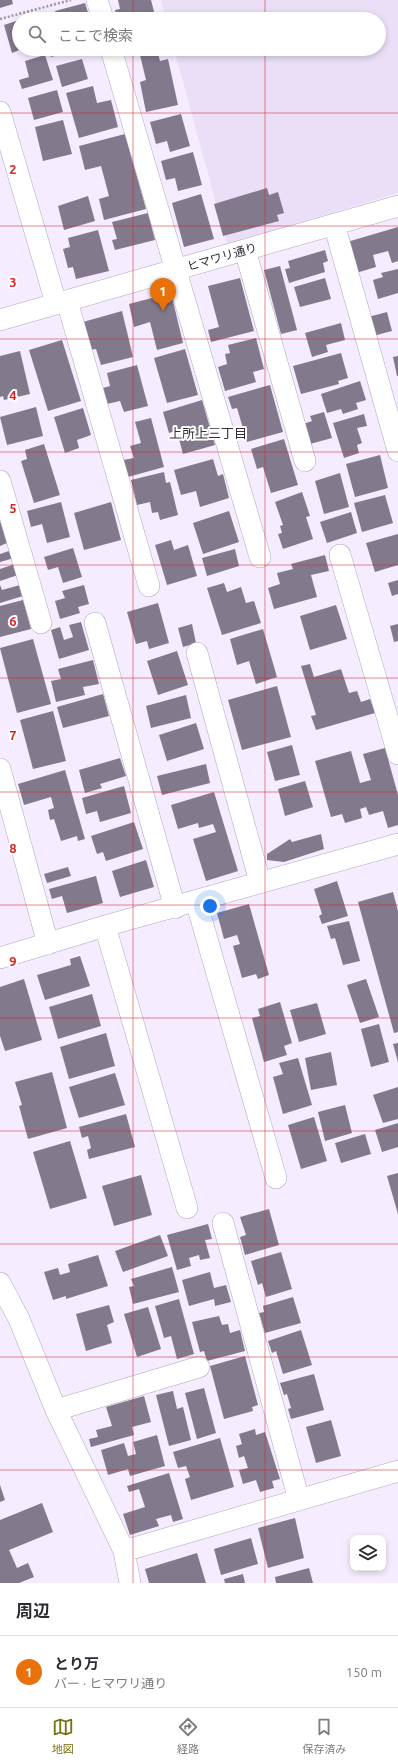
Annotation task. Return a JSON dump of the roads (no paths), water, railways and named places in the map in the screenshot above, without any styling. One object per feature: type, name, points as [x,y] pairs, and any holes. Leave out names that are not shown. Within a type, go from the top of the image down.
[{"type":"street","points":[[97,0],[101,12]]},
{"type":"street","points":[[113,56],[260,557]]},
{"type":"street","points":[[0,112],[62,302],[149,586]]},
{"type":"street","name":"ヒマワリ通り","points":[[0,320],[398,206]]},
{"type":"street","points":[[334,224],[398,451]]},
{"type":"street","points":[[245,250],[304,461]]},
{"type":"street","points":[[0,481],[42,623]]},
{"type":"street","points":[[340,555],[398,754]]},
{"type":"street","points":[[95,623],[175,908]]},
{"type":"street","points":[[197,653],[260,882]]},
{"type":"street","points":[[0,769],[48,944]]},
{"type":"street","points":[[0,958],[105,926],[175,908],[260,882],[397,850]]},
{"type":"street","points":[[196,902],[276,1178]]},
{"type":"street","points":[[105,926],[187,1208]]},
{"type":"street","points":[[223,1223],[299,1500]]},
{"type":"street","points":[[0,1283],[19,1319],[56,1410],[124,1551],[130,1583]]},
{"type":"street","points":[[56,1410],[200,1367]]},
{"type":"street","points":[[124,1551],[398,1471]]},
{"type":"place","name":"とり万","points":[[163,311]]},
{"type":"district","name":"上所上三丁目","points":[[208,433]]}]
